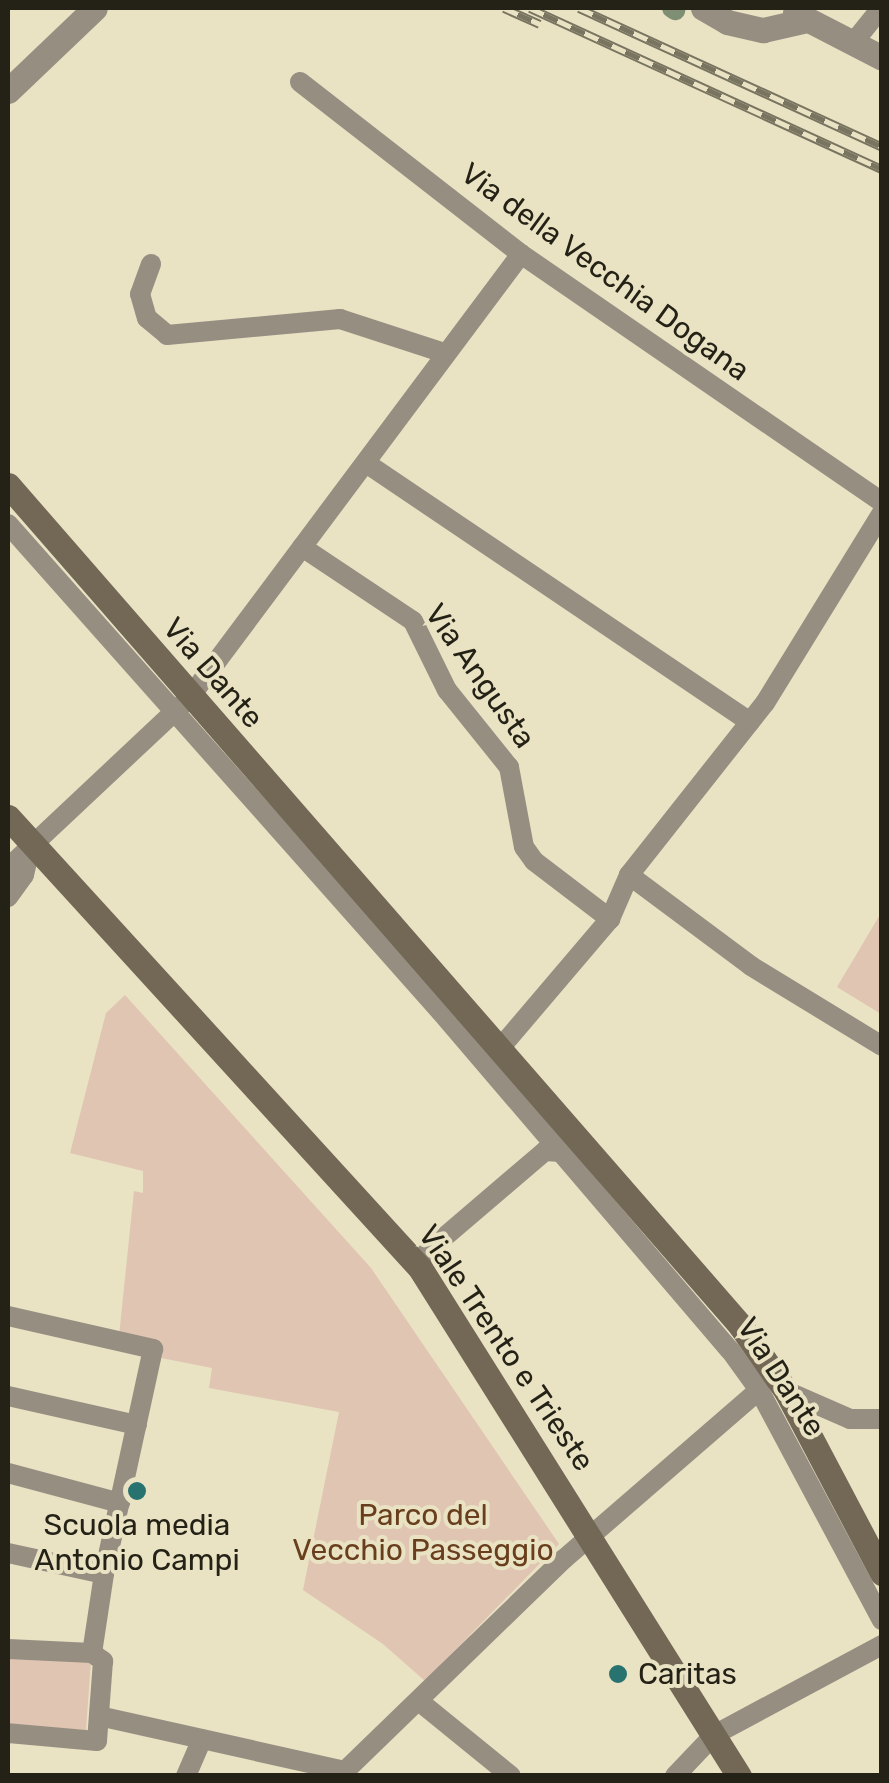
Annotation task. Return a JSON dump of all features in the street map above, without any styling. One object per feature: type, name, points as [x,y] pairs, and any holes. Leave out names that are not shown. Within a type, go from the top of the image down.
[{"type":"main road","name":"Via Dante","points":[[8,486],[181,705],[372,902],[740,1326],[786,1391],[882,1573]]},
{"type":"main road","name":"Viale Trento e Trieste","points":[[8,817],[404,1247],[593,1538],[739,1776]]},
{"type":"street","points":[[8,91],[95,8]]},
{"type":"street","points":[[703,8],[728,22],[763,30],[797,14],[882,58]]},
{"type":"street","points":[[852,43],[881,8]]},
{"type":"street","name":"Via della Vecchia Dogana","points":[[300,82],[521,254],[882,502]]},
{"type":"street","points":[[8,868],[181,705],[521,254]]},
{"type":"street","points":[[150,264],[140,294],[147,318],[167,336],[340,319],[444,353]]},
{"type":"street","points":[[366,463],[750,722]]},
{"type":"street","points":[[501,1047],[610,919],[630,875],[750,722],[882,513]]},
{"type":"street","name":"Via Dante","points":[[8,524],[181,705],[337,896],[442,1012],[730,1350],[759,1390],[882,1620]]},
{"type":"street","name":"Via Angusta","points":[[302,547],[413,622],[446,690],[509,767],[524,847],[534,861],[610,919]]},
{"type":"street","points":[[8,896],[24,876],[31,843]]},
{"type":"street","points":[[630,875],[751,966],[882,1046]]},
{"type":"street","points":[[337,896],[372,902]]},
{"type":"street","points":[[435,973],[442,1012]]},
{"type":"street","points":[[404,1247],[418,1244],[538,1142],[540,1128]]},
{"type":"street","points":[[420,1268],[428,1251],[545,1150],[560,1152]]},
{"type":"street","points":[[594,1190],[636,1203]]},
{"type":"street","points":[[8,1316],[153,1350],[104,1574],[92,1653]]},
{"type":"street","points":[[98,1716],[335,1773],[345,1772],[564,1559],[593,1538],[759,1390]]},
{"type":"street","points":[[786,1391],[850,1419],[882,1419]]},
{"type":"street","points":[[8,1396],[136,1426]]},
{"type":"street","points":[[8,1472],[120,1503]]},
{"type":"street","points":[[8,1554],[104,1574]]},
{"type":"street","points":[[676,1776],[714,1735],[882,1645]]},
{"type":"street","points":[[8,1649],[92,1653],[103,1660],[97,1741],[8,1733]]},
{"type":"street","points":[[420,1702],[511,1776]]},
{"type":"street","points":[[186,1776],[202,1739]]},
{"type":"street","points":[[259,1776],[268,1754]]},
{"type":"green space","points":[[881,913],[881,1014],[837,987]]},
{"type":"green space","name":"Parco del Vecchio Passeggio","points":[[125,995],[371,1268],[559,1544],[425,1681],[383,1644],[303,1590],[339,1412],[209,1388],[212,1368],[161,1358],[163,1347],[119,1336],[134,1191],[143,1193],[143,1171],[70,1153],[106,1013]]},
{"type":"green space","points":[[9,1655],[91,1661],[86,1730],[8,1725]]},
{"type":"railway","points":[[504,8],[540,24]]},
{"type":"railway","points":[[530,8],[882,169]]},
{"type":"railway","points":[[579,8],[882,147]]},
{"type":"place","name":"Scuola media Antonio Campi","points":[[137,1491]]},
{"type":"place","name":"Caritas","points":[[618,1674]]}]
